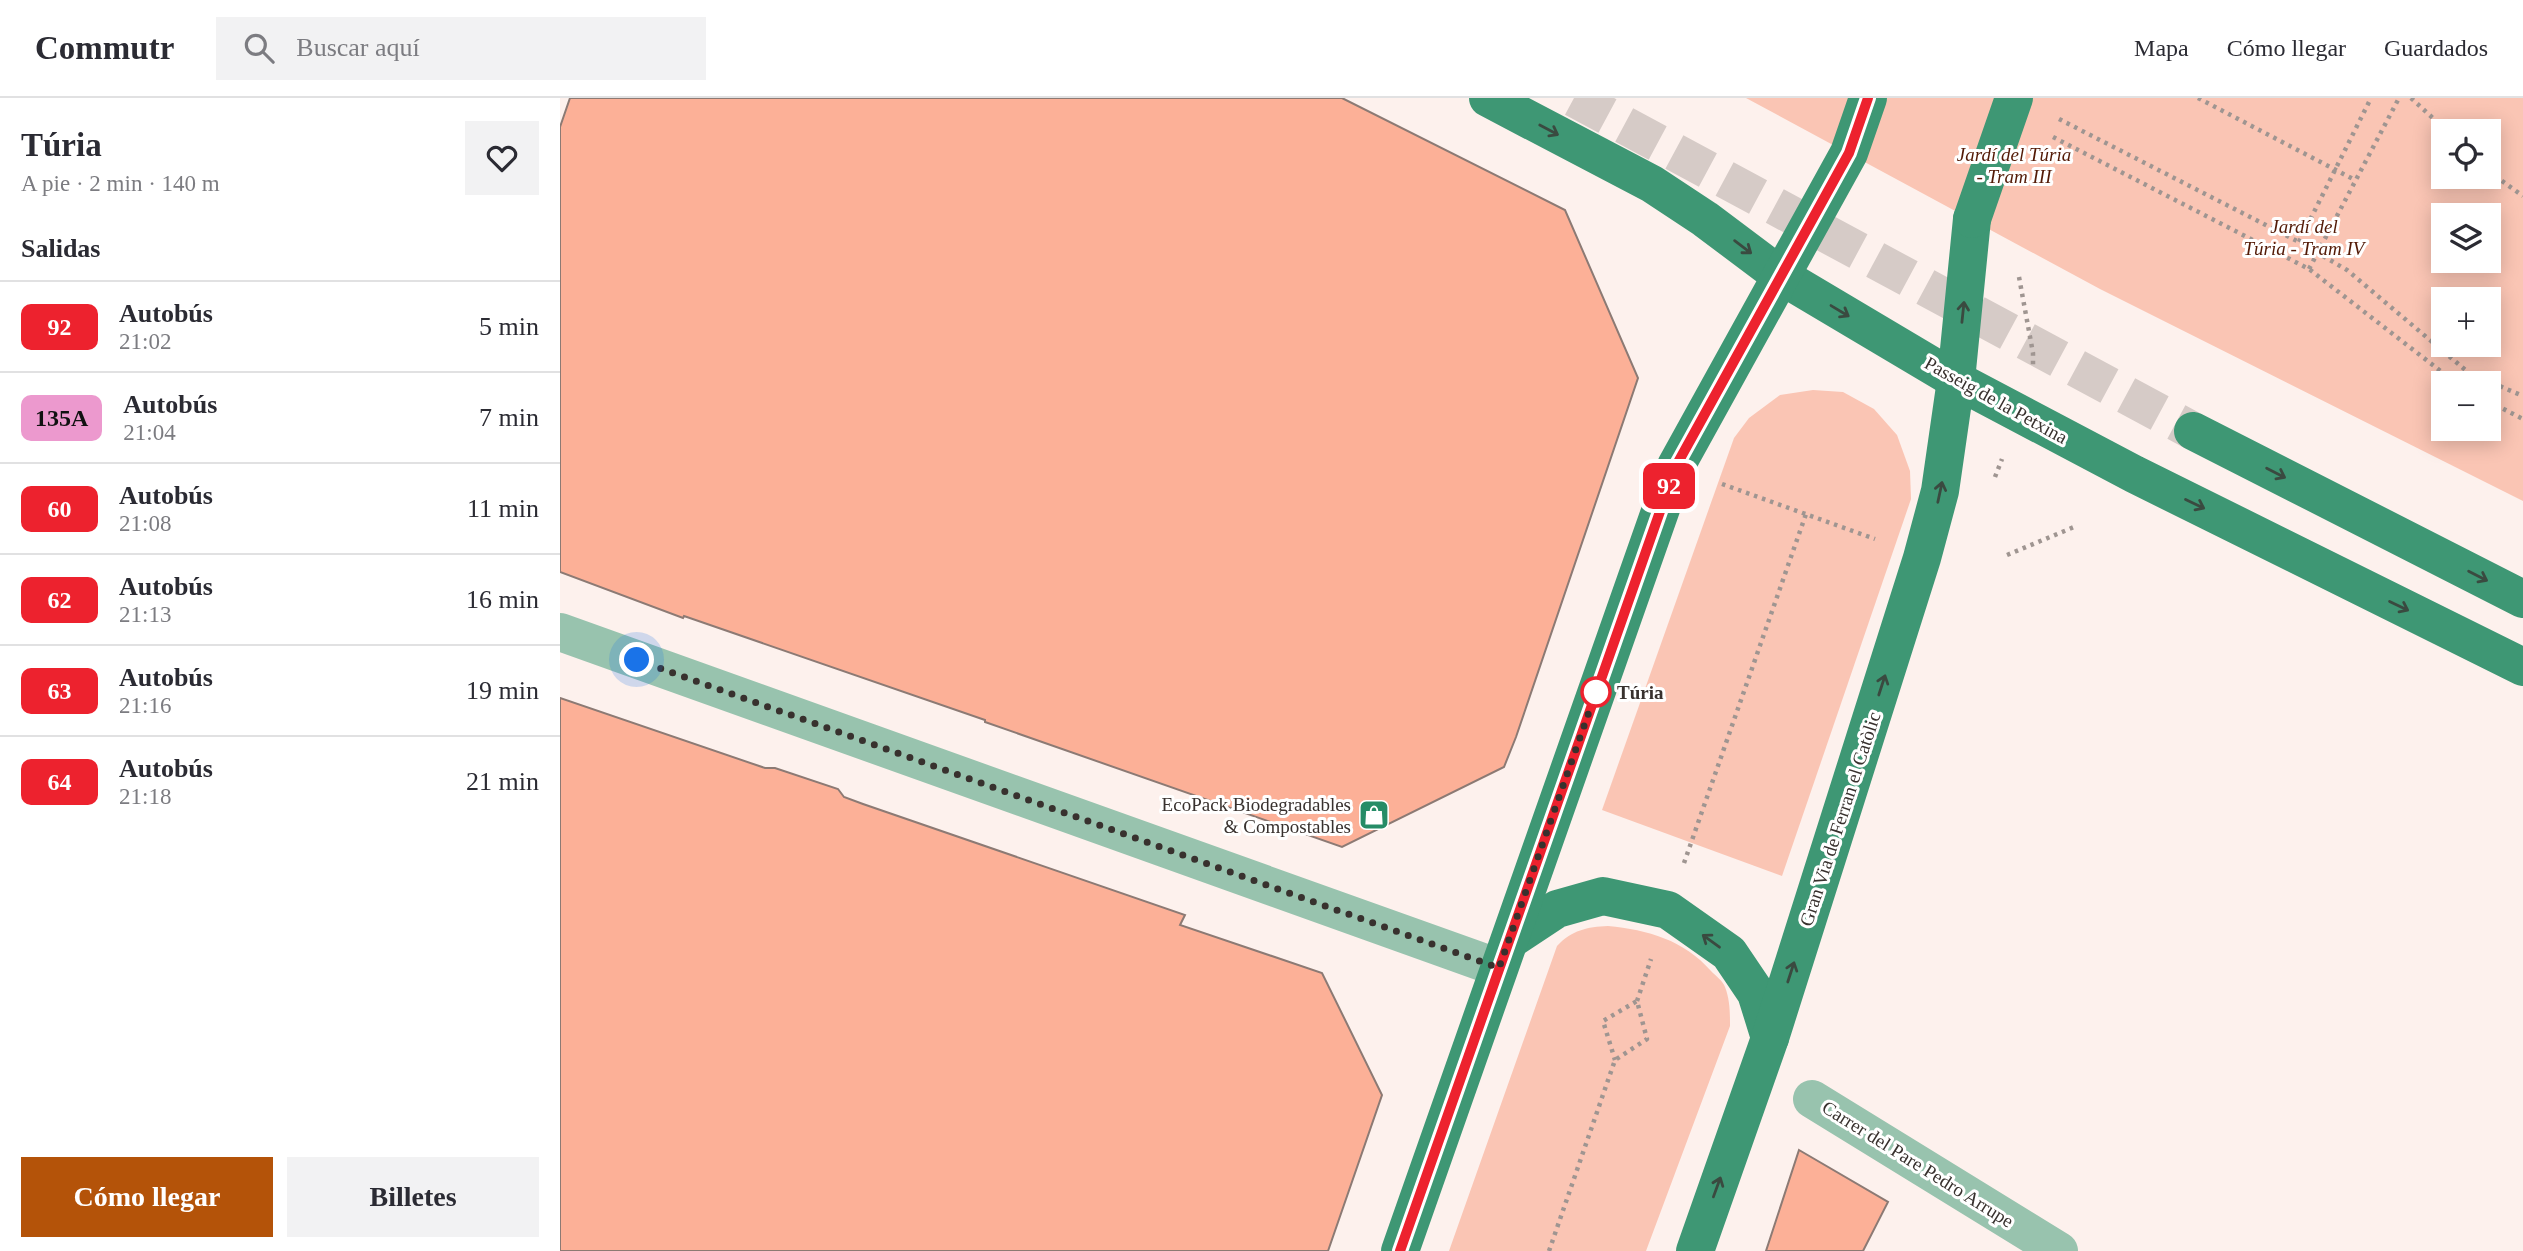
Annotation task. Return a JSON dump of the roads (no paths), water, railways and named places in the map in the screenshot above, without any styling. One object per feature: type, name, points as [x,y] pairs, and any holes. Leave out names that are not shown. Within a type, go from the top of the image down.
[{"type":"main road","name":"Passeig de la Petxina","points":[[1488,98],[1652,184],[1705,219],[1781,276],[1956,380],[2134,474],[2523,667]]},
{"type":"main road","points":[[1400,1251],[1676,466],[1849,153],[1868,98]]},
{"type":"main road","name":"Gran Via de Ferran el Catòlic","points":[[1695,1251],[1770,1038],[1923,558],[1940,491],[1956,380],[1972,219],[2014,98]]},
{"type":"main road","points":[[2193,431],[2523,598]]},
{"type":"main road","points":[[1504,954],[1557,909],[1603,896],[1668,909],[1729,953],[1756,993],[1770,1038]]},
{"type":"street","points":[[560,632],[1504,954]]},
{"type":"street","name":"Carrer del Pare Pedro Arrupe","points":[[1812,1099],[2059,1251]]},
{"type":"tunnel","points":[[1574,98],[2193,431]]},
{"type":"place","name":"Túria","points":[[1596,692]]},
{"type":"place","name":"EcoPack Biodegradables & Compostables","points":[[1374,815]]},
{"type":"park label","name":"Jardí del Túria - Tram III","points":[[2014,165]]},
{"type":"park label","name":"Jardí del Túria - Tram IV","points":[[2304,237]]}]
